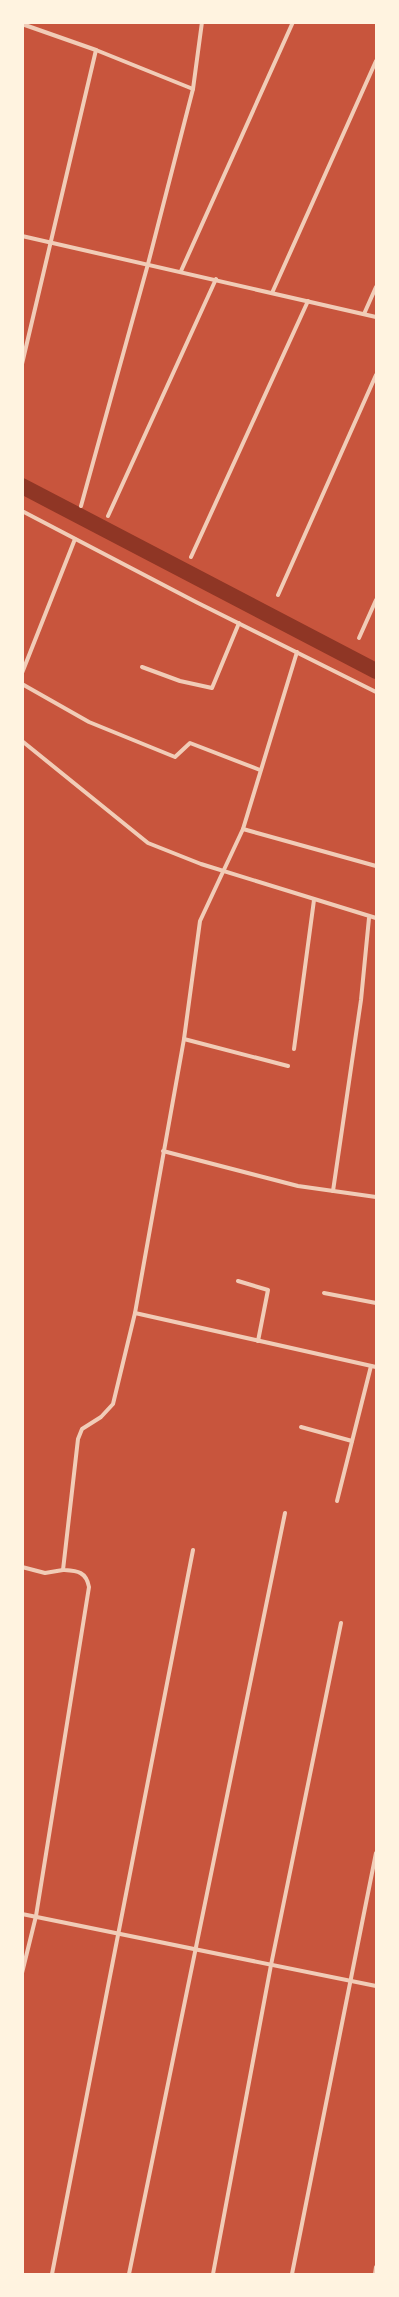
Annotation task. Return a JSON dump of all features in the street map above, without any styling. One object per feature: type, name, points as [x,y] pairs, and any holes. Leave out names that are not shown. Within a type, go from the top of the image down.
[{"type":"street","points":[[82,506],[148,264],[193,89],[202,22]]},
{"type":"street","points":[[181,271],[293,22]]},
{"type":"street","points":[[22,24],[96,50],[193,89]]},
{"type":"street","points":[[22,364],[96,50]]},
{"type":"street","points":[[272,292],[376,61]]},
{"type":"street","points":[[22,236],[52,241],[376,317]]},
{"type":"street","points":[[108,516],[216,279]]},
{"type":"street","points":[[364,314],[376,287]]},
{"type":"street","points":[[191,558],[308,301]]},
{"type":"street","points":[[278,595],[376,375]]},
{"type":"street","points":[[22,512],[376,692]]},
{"type":"street","points":[[22,673],[75,539]]},
{"type":"street","points":[[359,638],[376,600]]},
{"type":"street","points":[[142,667],[180,681],[212,688],[239,623]]},
{"type":"street","points":[[63,1570],[78,1439],[82,1429],[102,1417],[112,1404],[135,1313],[184,1039],[200,921],[243,829],[297,652]]},
{"type":"street","points":[[22,684],[89,722],[175,756],[190,744],[260,770]]},
{"type":"street","points":[[22,741],[148,843],[200,864],[224,870],[369,918],[376,918]]},
{"type":"street","points":[[243,829],[376,866]]},
{"type":"street","points":[[294,1050],[314,900]]},
{"type":"street","points":[[333,1191],[361,1000],[369,918]]},
{"type":"street","points":[[184,1039],[288,1066]]},
{"type":"street","points":[[163,1151],[298,1186],[376,1197]]},
{"type":"street","points":[[238,1281],[268,1290],[258,1341]]},
{"type":"street","points":[[324,1293],[376,1303]]},
{"type":"street","points":[[135,1313],[376,1367]]},
{"type":"street","points":[[337,1501],[371,1366]]},
{"type":"street","points":[[301,1427],[352,1441]]},
{"type":"street","points":[[129,2274],[194,1949],[285,1513]]},
{"type":"street","points":[[52,2274],[116,1932],[193,1550]]},
{"type":"street","points":[[22,1567],[45,1573],[63,1570],[80,1571],[87,1577],[89,1587],[36,1916],[22,1974]]},
{"type":"street","points":[[213,2274],[271,1965],[341,1623]]},
{"type":"street","points":[[292,2274],[376,1853]]},
{"type":"street","points":[[22,1914],[376,1986]]},
{"type":"street","points":[[375,2274],[376,2266]]},
{"type":"waterway","points":[[22,486],[376,671]]}]
